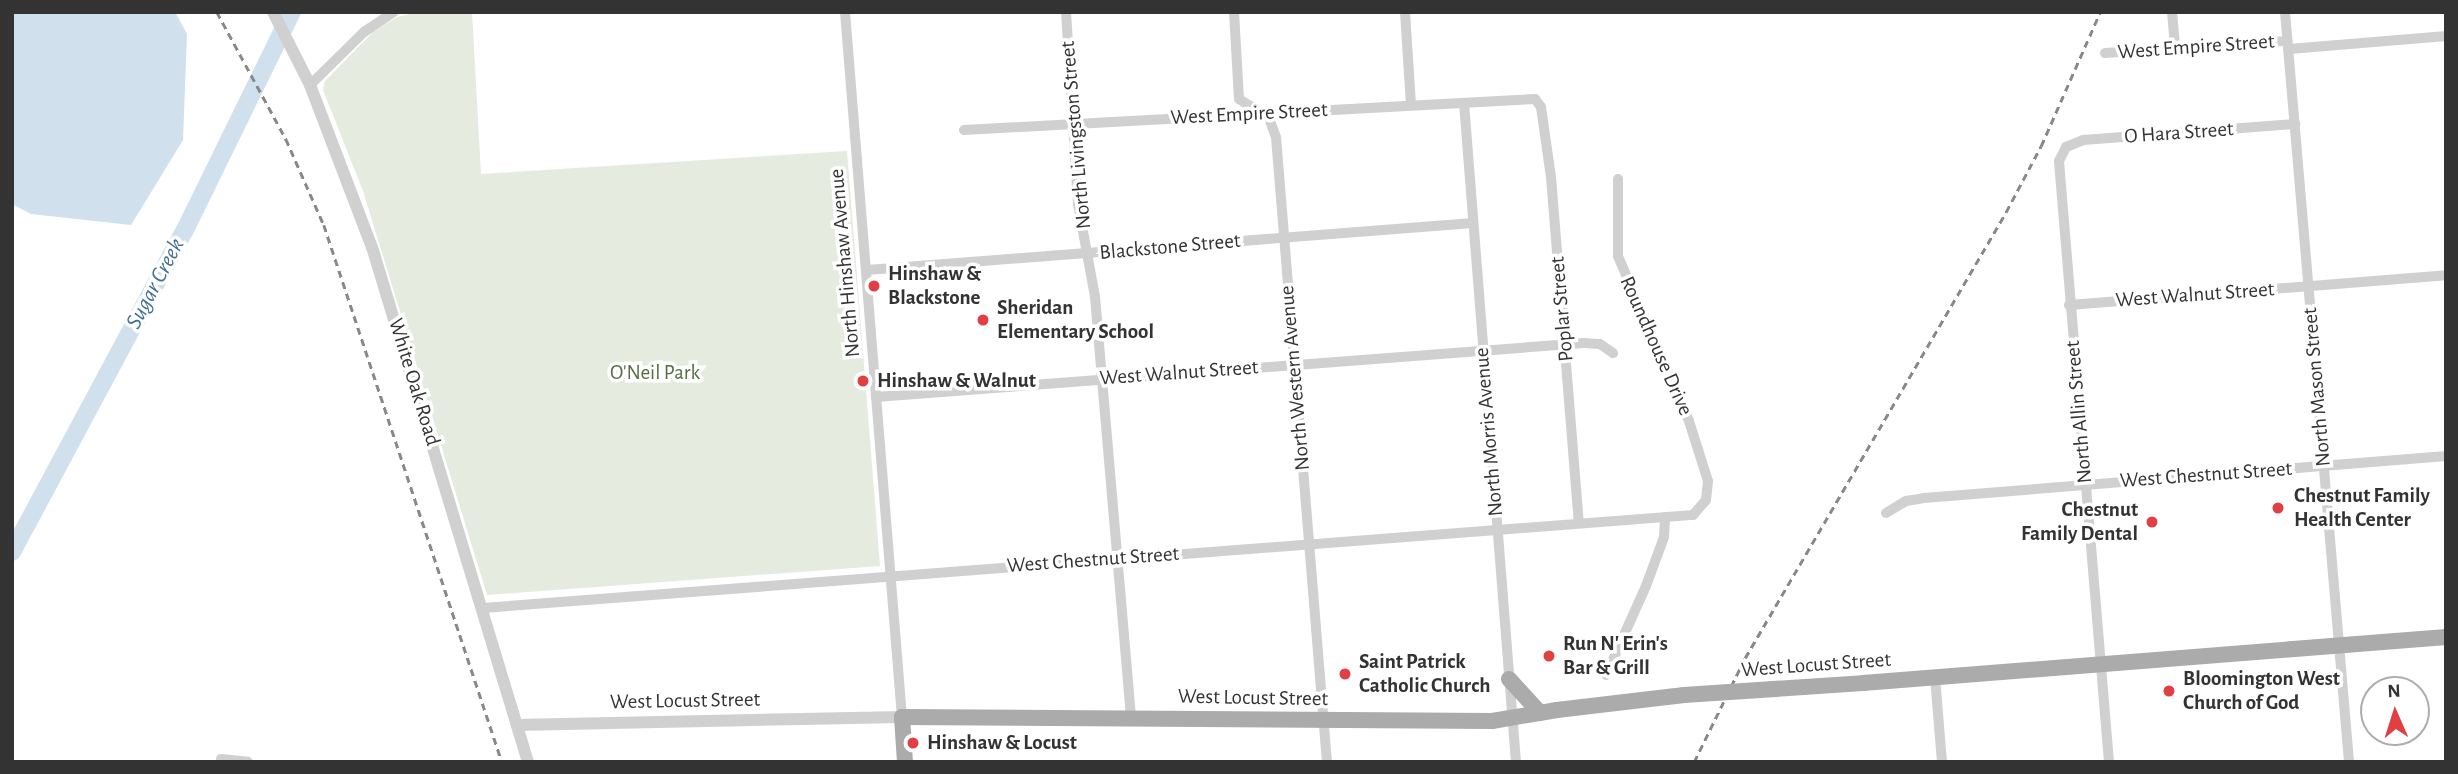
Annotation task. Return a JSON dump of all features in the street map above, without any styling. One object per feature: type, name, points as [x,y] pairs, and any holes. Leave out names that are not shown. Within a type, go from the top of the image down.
[{"type":"main road","name":"West Locust Street","points":[[902,717],[1324,720],[1513,718],[1684,695],[2446,637]]},
{"type":"main road","points":[[1509,679],[1540,713]]},
{"type":"main road","name":"North Hinshaw Avenue","points":[[902,717],[905,762]]},
{"type":"street","name":"White Oak Road","points":[[273,12],[310,85],[372,247],[528,762]]},
{"type":"street","points":[[310,85],[364,32],[394,12]]},
{"type":"street","name":"North Hinshaw Avenue","points":[[845,12],[902,717]]},
{"type":"street","name":"North Livingston Street","points":[[1066,12],[1078,204],[1088,254],[1102,379],[1131,718]]},
{"type":"street","name":"North Western Avenue","points":[[1234,12],[1240,99],[1275,125],[1327,762]]},
{"type":"street","points":[[1405,12],[1411,105]]},
{"type":"street","points":[[2172,12],[2175,50]]},
{"type":"street","name":"North Mason Street","points":[[2285,12],[2349,762]]},
{"type":"street","name":"West Empire Street","points":[[2105,53],[2446,36]]},
{"type":"street","name":"West Empire Street","points":[[964,130],[1533,99]]},
{"type":"street","name":"Poplar Street","points":[[1533,99],[1543,116],[1579,523]]},
{"type":"street","name":"North Morris Avenue","points":[[1464,103],[1516,762]]},
{"type":"street","name":"O Hara Street","points":[[2066,148],[2083,140],[2295,124]]},
{"type":"street","name":"North Allin Street","points":[[2066,148],[2057,173],[2109,762]]},
{"type":"street","name":"Roundhouse Drive","points":[[1618,179],[1618,256],[1700,454],[1708,491],[1701,510]]},
{"type":"street","name":"Blackstone Street","points":[[867,270],[1473,223]]},
{"type":"street","name":"West Walnut Street","points":[[2069,305],[2446,275]]},
{"type":"street","name":"West Walnut Street","points":[[876,397],[1565,344],[1594,343],[1613,353]]},
{"type":"street","name":"West Chestnut Street","points":[[1886,513],[1906,501],[1924,498],[2446,456]]},
{"type":"street","name":"West Chestnut Street","points":[[483,608],[1665,517],[1701,510]]},
{"type":"street","points":[[1606,675],[1646,586],[1664,537],[1665,517]]},
{"type":"street","points":[[1935,677],[1942,762]]},
{"type":"street","name":"West Locust Street","points":[[517,725],[902,717]]},
{"type":"street","points":[[221,759],[248,762]]},
{"type":"green space","name":"O'Neil Park","points":[[419,12],[472,12],[481,174],[847,151],[880,566],[487,595],[363,191],[323,90],[325,81],[373,32],[397,17]]},
{"type":"water","points":[[12,12],[175,12],[187,34],[183,140],[131,225],[31,214],[12,204]]},
{"type":"waterway","name":"Sugar Creek","points":[[12,552],[185,230],[292,12]]},
{"type":"railway","points":[[217,12],[286,139],[324,225],[502,762]]},
{"type":"railway","points":[[1694,762],[1745,658],[2006,212],[2041,146],[2100,12]]},
{"type":"place","name":"Hinshaw & Blackstone","points":[[874,286]]},
{"type":"place","name":"Sheridan Elementary School","points":[[983,320]]},
{"type":"place","name":"Hinshaw & Walnut","points":[[863,381]]},
{"type":"place","name":"Chestnut Family Health Center","points":[[2278,508]]},
{"type":"place","name":"Chestnut Family Dental","points":[[2152,522]]},
{"type":"place","name":"Run N' Erin's Bar & Grill","points":[[1549,656]]},
{"type":"place","name":"Saint Patrick Catholic Church","points":[[1345,674]]},
{"type":"place","name":"Bloomington West Church of God","points":[[2169,691]]},
{"type":"place","name":"Hinshaw & Locust","points":[[913,743]]}]
